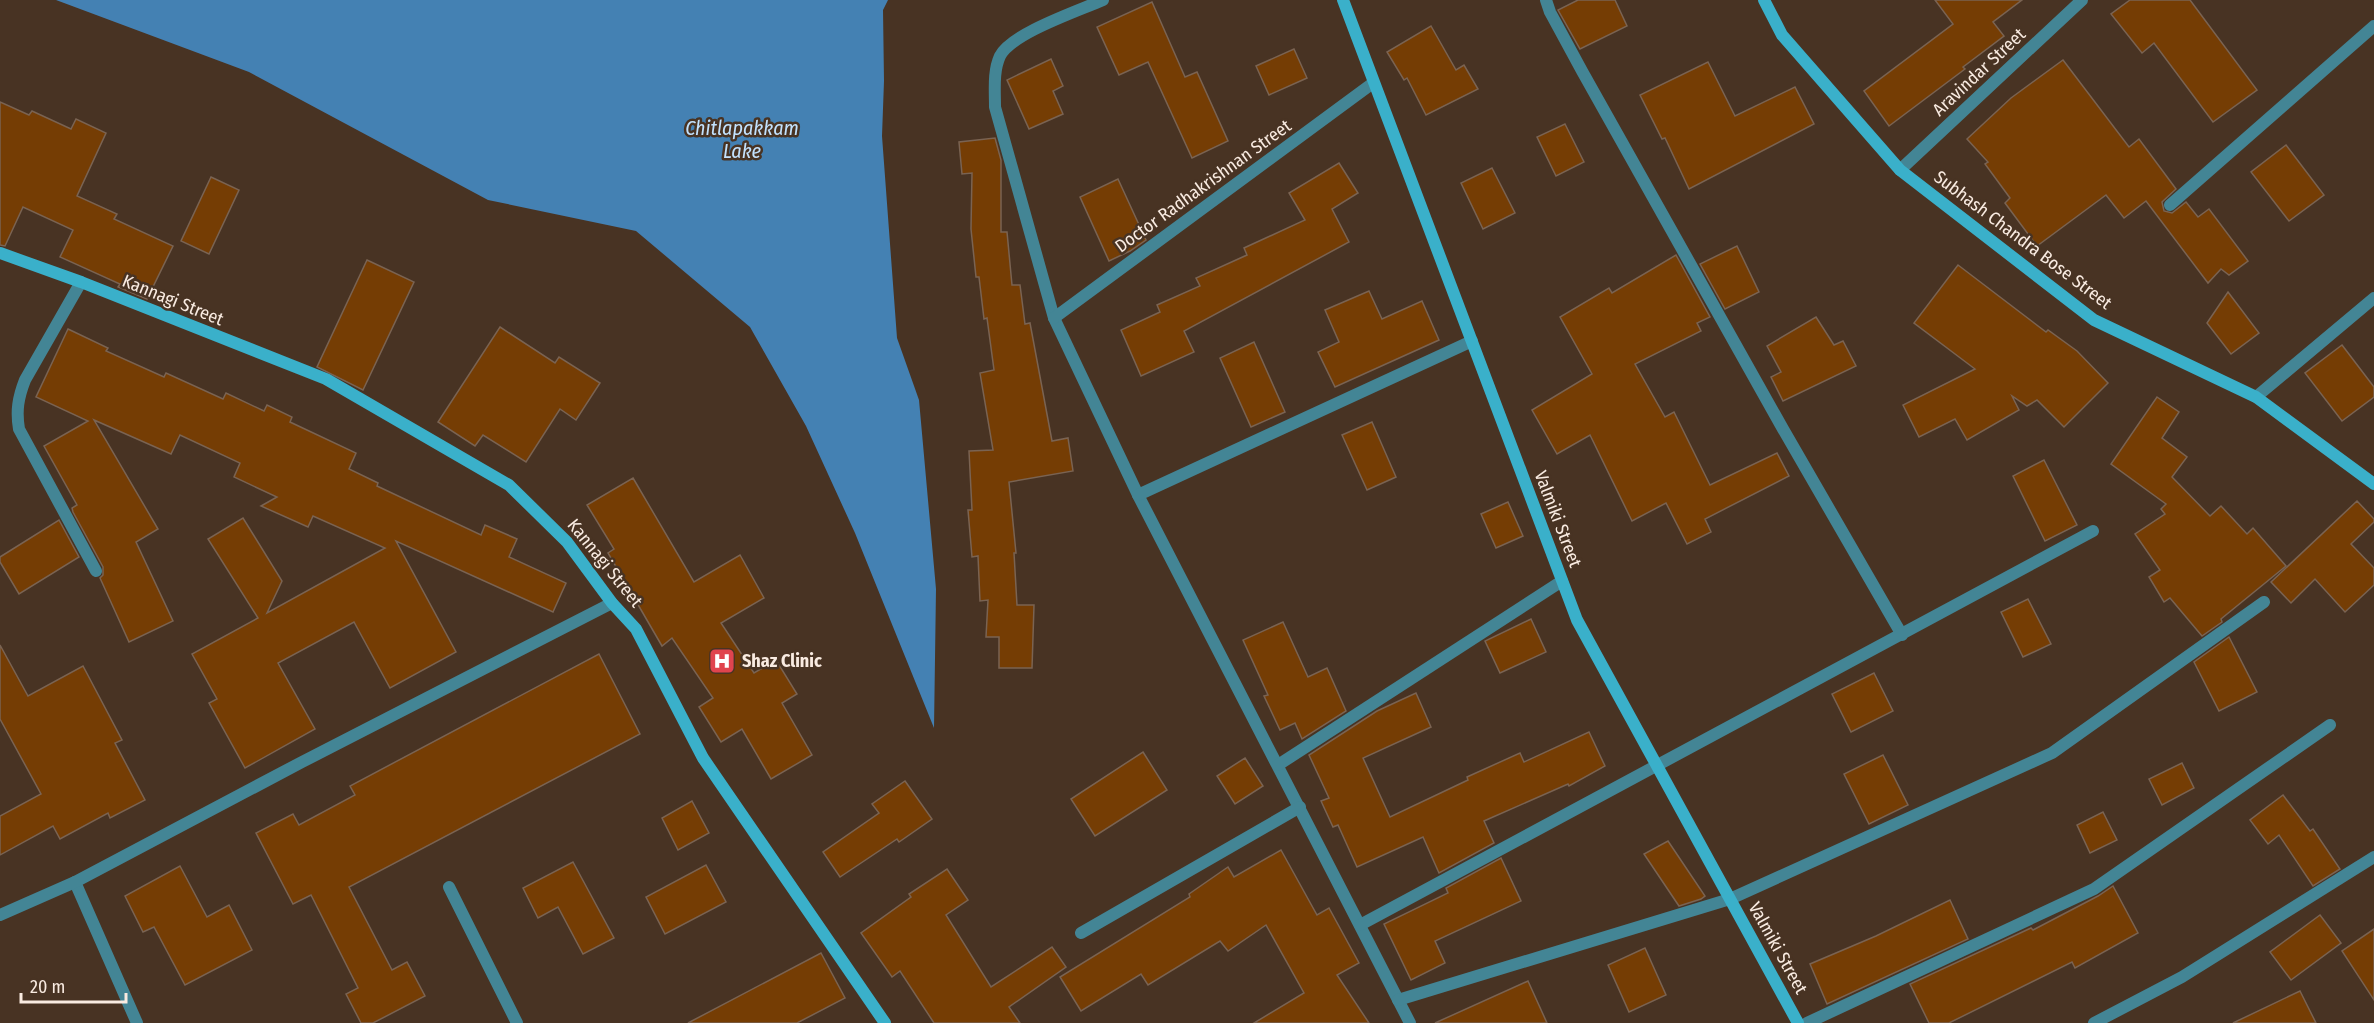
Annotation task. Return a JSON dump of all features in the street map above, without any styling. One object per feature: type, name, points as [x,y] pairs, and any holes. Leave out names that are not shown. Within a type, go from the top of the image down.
[{"type":"street","points":[[1103,0],[1016,38],[1001,55],[994,80],[995,107],[1054,318],[1138,495],[1410,1023]]},
{"type":"street","name":"Valmiki Street","points":[[1343,0],[1577,620],[1798,1023]]},
{"type":"street","points":[[1546,0],[1582,71],[1783,429],[1902,635]]},
{"type":"street","name":"Subhash Chandra Bose Street","points":[[1764,0],[1782,35],[1900,170],[2094,320],[2256,396],[2374,484]]},
{"type":"street","name":"Aravindar Street","points":[[1900,170],[2082,0]]},
{"type":"street","points":[[2170,205],[2374,26]]},
{"type":"street","name":"Doctor Radhakrishnan Street","points":[[1054,318],[1373,83]]},
{"type":"street","name":"Kannagi Street","points":[[0,253],[81,282],[326,379],[509,485],[567,542],[612,603],[636,629],[703,758],[885,1023]]},
{"type":"street","points":[[81,282],[25,380],[19,395],[16,413],[19,429],[96,572]]},
{"type":"street","points":[[2256,396],[2374,298]]},
{"type":"street","points":[[1138,495],[1472,341]]},
{"type":"street","points":[[1360,925],[2093,531]]},
{"type":"street","points":[[1278,765],[1562,581]]},
{"type":"street","points":[[1398,1000],[1730,899],[2052,753],[2264,602]]},
{"type":"street","points":[[0,915],[75,882],[612,603]]},
{"type":"street","points":[[1807,1023],[2094,889],[2330,725]]},
{"type":"street","points":[[1082,933],[1300,807]]},
{"type":"street","points":[[2094,1023],[2182,977],[2374,858]]},
{"type":"street","points":[[75,882],[137,1023]]},
{"type":"street","points":[[449,887],[517,1023]]},
{"type":"water","name":"Chitlapakkam Lake","points":[[56,0],[888,0],[883,10],[882,136],[897,338],[919,400],[936,589],[934,728],[855,533],[806,426],[750,327],[636,231],[488,200],[249,72]]},
{"type":"building","points":[[1578,0],[1615,0],[1627,26],[1580,49],[1558,10]]},
{"type":"building","points":[[1935,0],[2022,0],[1993,22],[2004,36],[1963,67],[1965,69],[1889,126],[1864,91],[1953,24]]},
{"type":"building","points":[[2130,0],[2190,0],[2257,90],[2213,122],[2154,43],[2142,53],[2111,14]]},
{"type":"building","points":[[1152,2],[1185,77],[1197,72],[1228,141],[1192,158],[1148,62],[1119,75],[1097,27]]},
{"type":"building","points":[[1431,26],[1456,70],[1464,65],[1478,89],[1426,115],[1407,78],[1404,80],[1387,52]]},
{"type":"building","points":[[1294,49],[1307,78],[1269,95],[1256,66]]},
{"type":"building","points":[[1051,59],[1063,86],[1053,91],[1063,114],[1029,129],[1007,80]]},
{"type":"building","points":[[2063,60],[2129,147],[2139,139],[2176,189],[2162,202],[2164,211],[2172,213],[2186,202],[2198,217],[2209,209],[2248,261],[2229,275],[2221,269],[2208,283],[2146,201],[2124,218],[2106,195],[2037,246],[2005,203],[2010,198],[1985,164],[1988,162],[1967,139],[2011,98]]},
{"type":"building","points":[[1708,62],[1735,116],[1795,87],[1814,124],[1689,189],[1665,138],[1662,139],[1640,95]]},
{"type":"building","points":[[0,102],[29,115],[32,111],[71,129],[76,119],[106,133],[77,196],[117,214],[114,219],[173,246],[147,299],[118,287],[120,284],[60,257],[73,230],[23,207],[5,246],[0,245]]},
{"type":"building","points":[[1565,124],[1584,162],[1556,176],[1537,137]]},
{"type":"building","points":[[995,138],[1001,160],[1001,232],[1007,232],[1012,285],[1020,285],[1025,324],[1030,323],[1052,441],[1068,438],[1073,471],[1009,482],[1016,553],[1014,553],[1017,605],[1034,605],[1032,668],[999,668],[999,637],[986,637],[988,600],[980,601],[978,556],[972,557],[968,510],[972,510],[969,451],[993,450],[980,373],[994,370],[987,318],[984,319],[979,277],[976,277],[971,229],[972,173],[962,174],[959,142]]},
{"type":"building","points":[[2286,145],[2324,195],[2289,221],[2251,172]]},
{"type":"building","points":[[1339,163],[1358,193],[1332,209],[1349,242],[1184,331],[1194,352],[1141,376],[1121,330],[1160,312],[1157,305],[1200,286],[1196,278],[1247,255],[1244,248],[1305,220],[1289,193]]},
{"type":"building","points":[[1492,168],[1515,213],[1483,229],[1461,183]]},
{"type":"building","points":[[211,177],[239,190],[209,254],[181,241]]},
{"type":"building","points":[[1118,179],[1146,240],[1109,261],[1080,197]]},
{"type":"building","points":[[1737,246],[1759,292],[1725,309],[1700,264]]},
{"type":"building","points":[[1676,255],[1710,317],[1697,323],[1701,331],[1635,364],[1665,417],[1674,412],[1710,485],[1777,453],[1789,476],[1705,519],[1711,532],[1687,544],[1666,503],[1632,521],[1590,435],[1557,454],[1532,410],[1592,374],[1560,317],[1609,288],[1612,293]]},
{"type":"building","points":[[367,260],[414,282],[363,390],[317,367]]},
{"type":"building","points":[[1958,265],[2046,332],[2048,330],[2077,351],[2108,383],[2064,427],[2037,400],[2027,406],[2012,396],[2019,410],[1967,440],[1955,419],[1919,437],[1903,405],[1975,369],[1914,323]]},
{"type":"building","points":[[1369,291],[1382,319],[1422,301],[1439,340],[1335,387],[1318,352],[1339,342],[1325,310]]},
{"type":"building","points":[[2228,292],[2259,333],[2231,354],[2207,323]]},
{"type":"building","points":[[1816,317],[1834,345],[1843,341],[1856,366],[1783,401],[1771,377],[1781,372],[1767,346]]},
{"type":"building","points":[[500,327],[555,363],[559,357],[600,383],[576,420],[560,409],[526,462],[483,435],[475,446],[438,422]]},
{"type":"building","points":[[68,329],[108,348],[106,351],[164,377],[166,373],[223,399],[226,393],[264,411],[267,405],[292,417],[290,422],[356,453],[349,469],[378,483],[377,486],[481,535],[485,525],[517,539],[509,557],[566,583],[553,612],[396,541],[456,652],[390,688],[354,622],[278,663],[315,729],[245,768],[209,703],[217,699],[192,654],[258,618],[208,539],[243,518],[282,581],[267,613],[385,548],[313,516],[308,527],[261,506],[277,497],[234,477],[240,463],[180,435],[171,454],[94,420],[158,529],[136,542],[173,621],[129,642],[100,578],[103,575],[103,567],[73,512],[72,508],[77,505],[44,446],[88,421],[36,397]]},
{"type":"building","points":[[1254,342],[1285,412],[1251,427],[1220,358]]},
{"type":"building","points":[[2342,345],[2374,387],[2374,397],[2342,421],[2305,373]]},
{"type":"building","points":[[2157,397],[2179,412],[2162,438],[2187,457],[2172,477],[2210,516],[2221,506],[2247,534],[2253,528],[2286,566],[2221,619],[2222,622],[2202,636],[2170,598],[2164,602],[2149,577],[2160,570],[2135,534],[2165,514],[2161,509],[2166,504],[2111,464]]},
{"type":"building","points":[[1372,422],[1396,477],[1367,490],[1342,435]]},
{"type":"building","points":[[2044,460],[2077,525],[2045,541],[2013,476]]},
{"type":"building","points":[[633,478],[694,582],[740,555],[764,598],[721,623],[754,673],[776,660],[797,694],[782,703],[812,755],[771,779],[742,729],[721,742],[699,707],[713,698],[672,638],[662,646],[608,553],[614,549],[587,505]]},
{"type":"building","points":[[2357,501],[2374,519],[2374,522],[2351,544],[2374,568],[2374,585],[2345,612],[2315,579],[2291,603],[2271,582]]},
{"type":"building","points":[[1508,502],[1523,536],[1496,548],[1481,514]]},
{"type":"building","points":[[59,520],[79,557],[19,594],[0,562],[0,557]]},
{"type":"building","points":[[2028,599],[2051,644],[2023,657],[2001,612]]},
{"type":"building","points":[[1531,619],[1546,652],[1500,673],[1485,641]]},
{"type":"building","points":[[1283,622],[1308,677],[1327,668],[1346,711],[1302,739],[1295,723],[1280,730],[1264,696],[1268,695],[1243,640]]},
{"type":"building","points":[[2229,637],[2257,692],[2219,711],[2194,662]]},
{"type":"building","points":[[0,645],[28,696],[83,666],[122,740],[115,743],[145,800],[110,818],[108,813],[60,839],[53,826],[0,855],[0,816],[41,794],[0,719]]},
{"type":"building","points":[[599,654],[640,734],[349,887],[392,970],[407,962],[425,996],[373,1023],[361,1023],[346,994],[358,988],[311,895],[293,904],[256,833],[293,814],[299,825],[355,795],[350,786]]},
{"type":"building","points":[[1874,673],[1893,711],[1851,732],[1832,694]]},
{"type":"building","points":[[1416,693],[1431,727],[1363,758],[1390,817],[1468,780],[1467,777],[1520,753],[1524,762],[1589,732],[1605,766],[1569,786],[1568,784],[1484,821],[1494,843],[1439,873],[1423,837],[1357,867],[1338,825],[1333,827],[1321,801],[1329,798],[1309,755],[1377,711]]},
{"type":"building","points":[[1143,752],[1167,790],[1095,836],[1071,799]]},
{"type":"building","points":[[1883,755],[1908,805],[1869,824],[1844,774]]},
{"type":"building","points":[[1245,758],[1263,786],[1235,804],[1217,776]]},
{"type":"building","points":[[2182,763],[2194,788],[2162,805],[2149,779]]},
{"type":"building","points":[[905,781],[932,819],[899,842],[897,839],[840,877],[823,852],[879,813],[872,804]]},
{"type":"building","points":[[2283,795],[2310,831],[2313,829],[2340,869],[2313,886],[2279,835],[2268,844],[2250,820]]},
{"type":"building","points":[[692,801],[709,833],[678,850],[662,818]]},
{"type":"building","points":[[2103,812],[2117,840],[2090,853],[2077,825]]},
{"type":"building","points":[[1668,841],[1705,896],[1701,899],[1679,906],[1644,854]]},
{"type":"building","points":[[1281,850],[1317,915],[1329,908],[1359,963],[1337,975],[1369,1023],[1254,1023],[1304,993],[1266,925],[1228,951],[1220,941],[1148,985],[1141,974],[1081,1011],[1060,977],[1190,897],[1189,894],[1228,867],[1234,877]]},
{"type":"building","points":[[1501,858],[1521,901],[1435,941],[1445,963],[1411,980],[1384,924],[1448,893],[1446,888]]},
{"type":"building","points":[[573,862],[614,938],[583,954],[558,907],[538,918],[523,888]]},
{"type":"building","points":[[706,865],[726,902],[665,934],[646,897]]},
{"type":"building","points":[[180,866],[207,917],[229,905],[252,950],[185,985],[154,927],[143,932],[125,896]]},
{"type":"building","points":[[947,869],[968,900],[946,915],[991,987],[1052,947],[1066,967],[1009,1007],[1020,1023],[934,1023],[900,971],[892,977],[861,933],[911,897],[909,894]]},
{"type":"building","points":[[2113,886],[2138,933],[2075,968],[2072,962],[1949,1023],[1929,1023],[1910,984],[2031,928],[2033,930]]},
{"type":"building","points":[[1950,900],[1968,939],[1827,1004],[1810,964],[1876,936]]},
{"type":"building","points":[[2320,915],[2341,943],[2291,980],[2270,952]]},
{"type":"building","points":[[2374,929],[2374,1000],[2342,951]]},
{"type":"building","points":[[1645,948],[1666,995],[1629,1012],[1608,965]]},
{"type":"building","points":[[821,953],[845,998],[797,1023],[688,1023]]},
{"type":"building","points":[[1528,981],[1547,1023],[1435,1023]]},
{"type":"building","points":[[2300,991],[2316,1023],[2233,1023]]},
{"type":"place","name":"Shaz Clinic","points":[[722,661]]}]
